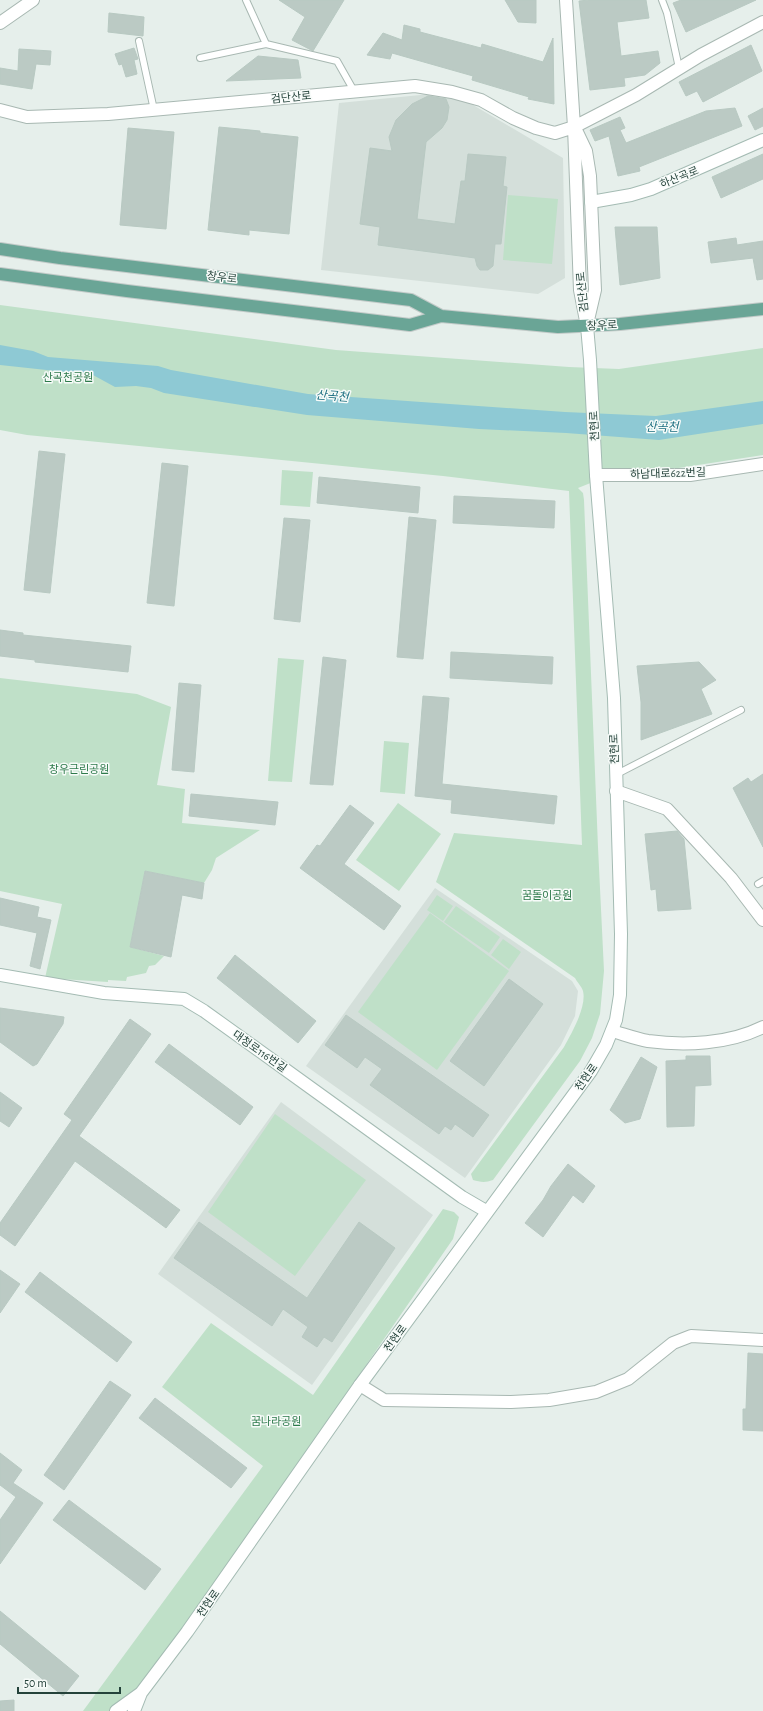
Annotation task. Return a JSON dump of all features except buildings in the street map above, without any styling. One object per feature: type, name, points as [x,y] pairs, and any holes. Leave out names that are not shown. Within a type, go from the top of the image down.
[{"type":"main road","name":"창우로","points":[[0,249],[60,258],[411,300],[442,316]]},
{"type":"main road","name":"창우로","points":[[0,274],[410,325],[442,316],[558,327],[587,326],[763,309]]},
{"type":"main road","points":[[0,279],[16,277]]},
{"type":"street","points":[[0,23],[33,0]]},
{"type":"street","points":[[566,0],[574,127]]},
{"type":"street","name":"검단산로","points":[[0,110],[27,117],[108,114],[416,86],[452,92],[481,100],[514,118],[555,133],[574,127],[636,95],[678,68],[763,22]]},
{"type":"street","name":"검단산로","points":[[574,127],[586,151],[590,176],[595,290],[587,326]]},
{"type":"street","name":"검단산로","points":[[574,127],[580,290],[587,326]]},
{"type":"street","name":"하산곡로","points":[[591,202],[631,195],[651,189],[763,140]]},
{"type":"street","name":"천현로","points":[[134,1711],[141,1693],[192,1625],[360,1385],[486,1211],[591,1071],[606,1045],[616,1020],[620,995],[621,934],[615,775],[614,698],[596,475],[587,326]]},
{"type":"street","name":"하남대로622번길","points":[[596,475],[690,475],[763,464]]},
{"type":"street","points":[[616,791],[667,809],[731,878],[763,920]]},
{"type":"street","name":"대청로116번길","points":[[0,975],[104,993],[184,999],[204,1011],[462,1197],[486,1211]]},
{"type":"street","points":[[612,1031],[646,1041],[669,1043],[708,1043],[749,1034],[763,1027]]},
{"type":"street","points":[[360,1385],[384,1400],[511,1402],[549,1400],[596,1392],[628,1379],[673,1343],[691,1336],[730,1340],[763,1340]]},
{"type":"street","name":"천현로","points":[[116,1711],[141,1693]]},
{"type":"lane","points":[[246,0],[266,44]]},
{"type":"lane","points":[[662,0],[667,13],[678,68]]},
{"type":"lane","points":[[139,41],[154,110]]},
{"type":"lane","points":[[200,58],[266,44],[337,61],[354,91]]},
{"type":"lane","points":[[615,775],[741,710]]},
{"type":"shaded area","points":[[451,92],[563,158],[565,278],[538,294],[321,270],[339,103]]},
{"type":"shaded area","points":[[435,888],[572,981],[578,991],[575,1016],[561,1045],[465,1178],[306,1066]]},
{"type":"shaded area","points":[[281,1102],[433,1215],[312,1385],[158,1274]]},
{"type":"green space","points":[[508,195],[558,199],[552,264],[503,260]]},
{"type":"green space","name":"산곡천공원","points":[[0,305],[336,350],[569,367],[619,369],[763,348],[763,455],[646,473],[618,472],[578,488],[583,493],[584,500],[604,971],[600,1014],[592,1038],[580,1061],[493,1180],[485,1182],[476,1181],[473,1180],[471,1174],[564,1047],[581,1012],[584,997],[583,991],[575,978],[436,882],[454,833],[582,845],[569,491],[443,476],[27,435],[0,430]]},
{"type":"green space","points":[[282,470],[313,472],[310,507],[280,505]]},
{"type":"green space","points":[[278,658],[304,660],[292,782],[268,781]]},
{"type":"green space","name":"창우근린공원","points":[[0,678],[137,694],[171,707],[157,785],[185,789],[182,823],[260,830],[216,858],[212,870],[204,883],[145,871],[130,947],[164,956],[155,965],[149,966],[146,973],[127,977],[126,981],[108,980],[108,982],[45,978],[62,904],[0,891]]},
{"type":"green space","points":[[384,741],[409,743],[405,794],[380,792]]},
{"type":"green space","points":[[398,803],[441,834],[399,891],[356,860]]},
{"type":"green space","points":[[437,895],[453,906],[443,921],[427,910]]},
{"type":"green space","points":[[456,906],[500,937],[489,953],[444,922]]},
{"type":"green space","points":[[430,913],[509,971],[437,1070],[358,1012]]},
{"type":"green space","points":[[503,939],[521,952],[509,969],[491,955]]},
{"type":"green space","points":[[275,1114],[366,1180],[295,1276],[208,1212]]},
{"type":"green space","name":"꿈나라공원","points":[[443,1209],[454,1212],[459,1217],[453,1239],[335,1410],[337,1412],[284,1483],[138,1694],[120,1711],[83,1711],[263,1466],[162,1387],[211,1323],[313,1395]]},
{"type":"water","name":"산곡천","points":[[0,345],[33,351],[48,357],[158,366],[171,370],[308,394],[565,412],[656,416],[763,401],[763,424],[659,440],[566,433],[479,429],[307,415],[164,393],[151,388],[136,386],[115,387],[93,375],[0,365]]},
{"type":"park label","name":"꿈돌이공원","points":[[547,895]]}]
